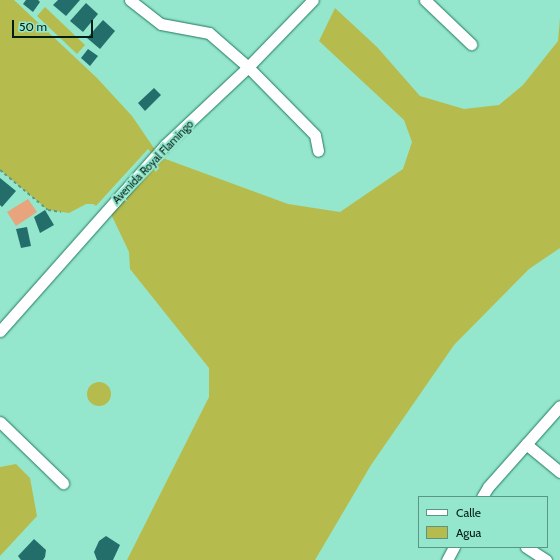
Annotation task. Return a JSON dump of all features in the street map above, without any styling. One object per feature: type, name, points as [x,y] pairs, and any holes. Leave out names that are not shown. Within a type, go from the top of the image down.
[{"type":"street","points":[[130,0],[161,24],[209,33],[248,67],[315,135],[318,151]]},
{"type":"street","name":"Avenida Royal Flamingo","points":[[0,331],[165,145],[248,67],[313,0]]},
{"type":"street","points":[[426,0],[471,44]]},
{"type":"street","points":[[483,496],[560,406]]},
{"type":"street","points":[[0,422],[63,483]]},
{"type":"street","points":[[526,444],[560,472]]},
{"type":"street","points":[[447,560],[453,548]]},
{"type":"street","points":[[528,548],[546,560]]},
{"type":"path","points":[[0,170],[48,210],[60,212]]},
{"type":"shaded area","points":[[28,199],[37,212],[16,226],[7,212]]},
{"type":"water","points":[[0,0],[14,0],[97,78],[132,116],[160,157],[288,204],[340,212],[403,169],[412,142],[404,120],[319,41],[335,8],[377,47],[420,96],[464,109],[499,105],[523,85],[558,41],[560,18],[560,248],[529,269],[454,345],[371,465],[315,560],[127,560],[209,397],[209,368],[130,269],[129,252],[111,214],[93,204],[86,204],[69,213],[48,210],[0,170]]},
{"type":"water","points":[[45,7],[85,45],[77,54],[37,16]]},
{"type":"water","points":[[99,382],[104,383],[110,389],[110,399],[104,405],[99,406],[94,405],[88,399],[87,394],[88,389],[94,383]]},
{"type":"water","points":[[16,464],[30,478],[37,516],[0,556],[0,467]]},
{"type":"pier","points":[[148,149],[160,161],[110,216],[95,207]]},
{"type":"building","points":[[26,0],[38,0],[40,2],[33,12],[23,4]]},
{"type":"building","points":[[58,0],[80,0],[66,16],[53,5]]},
{"type":"building","points":[[86,3],[98,14],[83,32],[70,21]]},
{"type":"building","points":[[103,20],[115,31],[100,49],[87,38]]},
{"type":"building","points":[[88,49],[98,56],[90,66],[81,58]]},
{"type":"building","points":[[154,88],[161,95],[145,111],[138,103]]},
{"type":"building","points":[[0,178],[16,191],[2,207],[0,205]]},
{"type":"building","points":[[45,210],[54,225],[40,233],[34,217]]},
{"type":"building","points":[[27,227],[31,246],[21,248],[16,229]]},
{"type":"building","points":[[106,536],[120,545],[113,560],[97,560],[94,552],[99,541]]},
{"type":"building","points":[[34,539],[46,550],[45,557],[43,560],[21,560],[18,556]]}]
